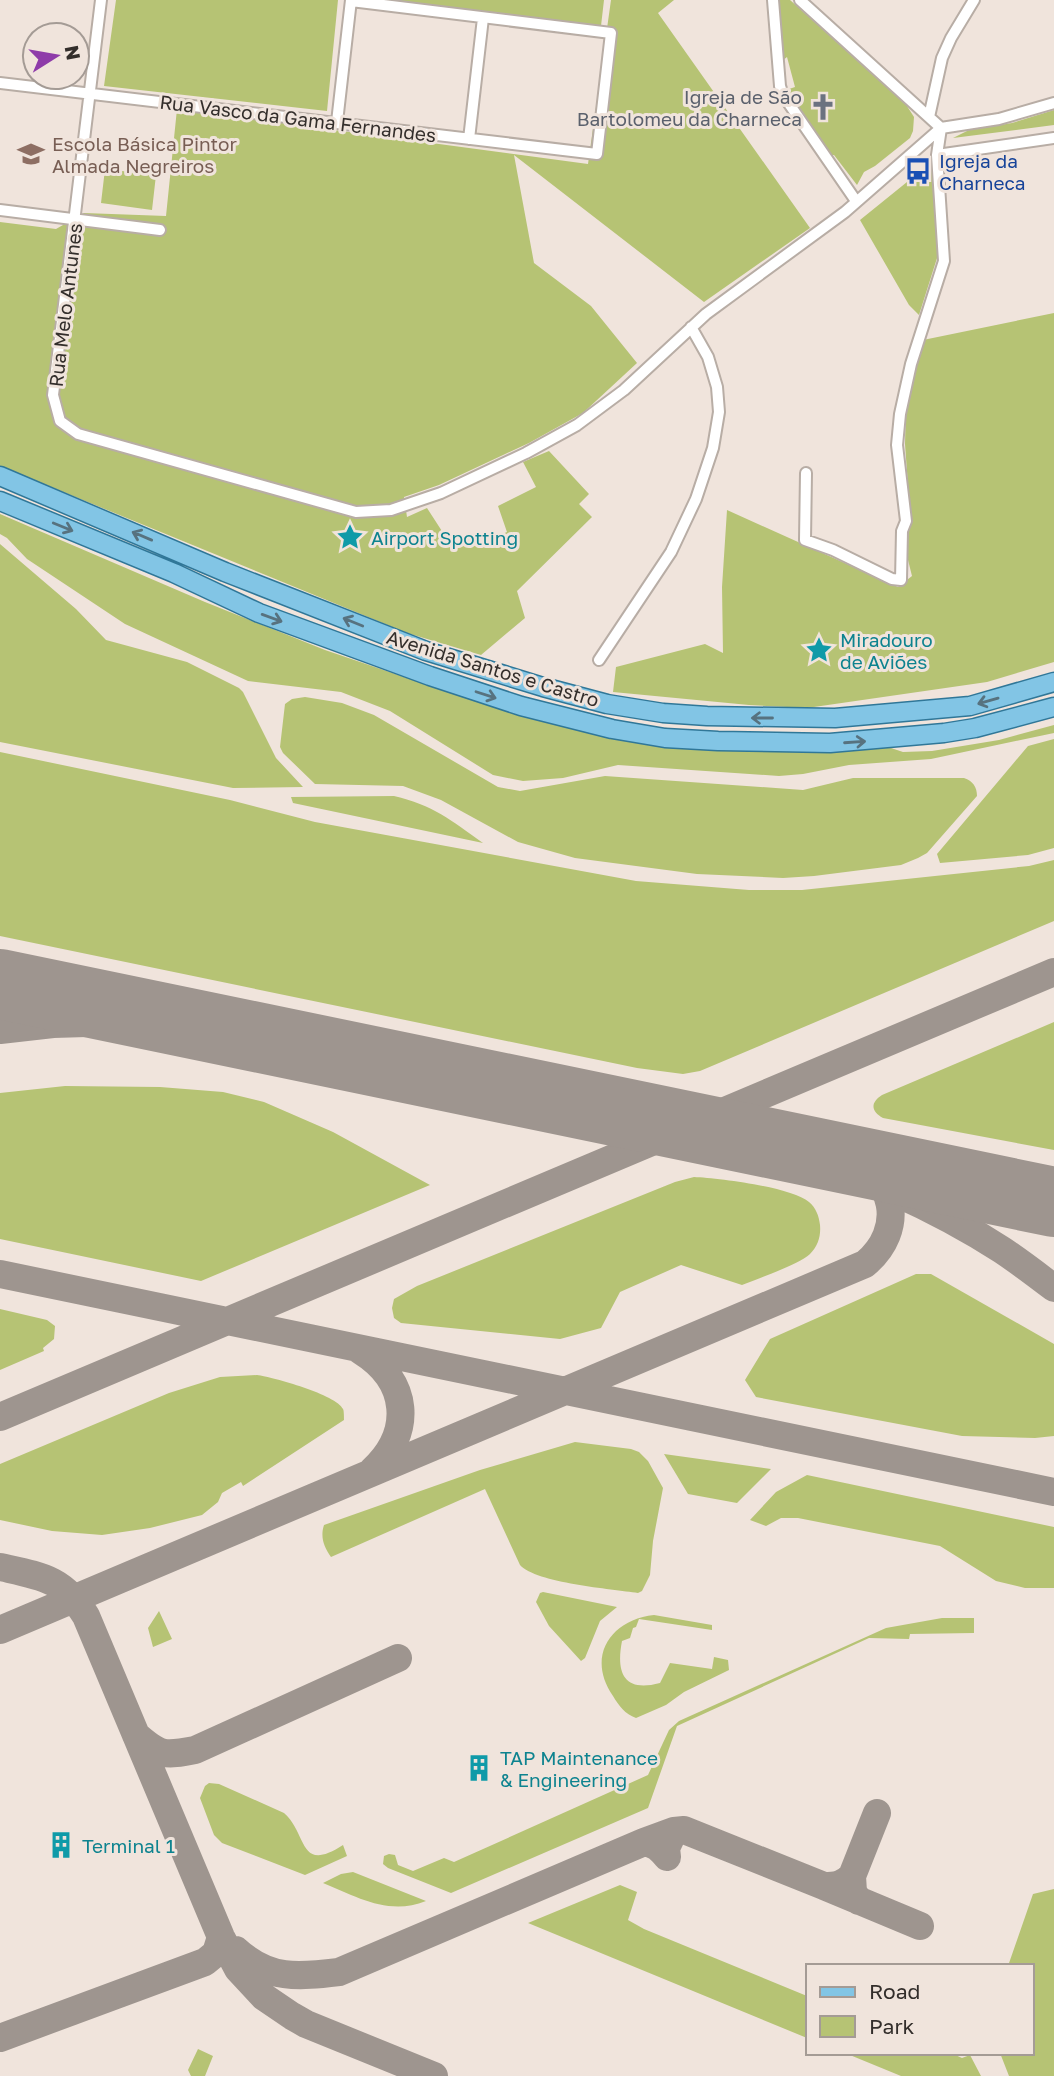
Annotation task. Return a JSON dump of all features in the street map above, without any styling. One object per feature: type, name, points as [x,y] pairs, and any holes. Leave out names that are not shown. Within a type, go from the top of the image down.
[{"type":"main road","name":"Avenida Santos e Castro","points":[[0,476],[225,572],[426,651],[607,704],[663,713],[707,716],[835,718],[970,706],[1054,682]]},
{"type":"main road","name":"Avenida Santos e Castro","points":[[0,501],[174,573],[258,613],[521,706],[612,729],[665,738],[830,743],[944,733],[975,728],[1054,707]]},
{"type":"street","name":"Rua Melo Antunes","points":[[101,0],[53,395],[60,421],[68,429],[356,512],[391,510],[441,493],[526,453],[577,425],[624,390],[691,327]]},
{"type":"street","points":[[773,0],[779,86],[856,201]]},
{"type":"street","points":[[800,0],[941,128]]},
{"type":"street","points":[[929,117],[942,58],[974,0]]},
{"type":"street","points":[[337,122],[351,1],[483,18],[469,139]]},
{"type":"street","name":"Rua Vasco da Gama Fernandes","points":[[0,83],[597,154],[611,33],[483,18]]},
{"type":"street","points":[[599,660],[671,552],[695,499],[713,448],[719,412],[717,387],[708,357],[691,327],[856,201],[941,128],[999,119],[1054,103]]},
{"type":"street","points":[[806,473],[805,540],[833,550],[892,579],[901,580],[901,543],[906,521],[897,445],[900,414],[911,364],[944,261],[937,155],[941,128]]},
{"type":"street","points":[[937,155],[1054,138]]},
{"type":"street","points":[[0,210],[160,230]]},
{"type":"green space","points":[[116,0],[338,0],[327,111],[104,86]]},
{"type":"green space","points":[[377,0],[604,0],[601,26]]},
{"type":"green space","points":[[611,0],[674,0],[658,13],[810,228],[704,302],[514,155],[534,263],[591,306],[637,363],[583,413],[529,443],[439,485],[404,497],[407,517],[427,508],[449,542],[470,535],[474,546],[507,532],[498,506],[536,487],[523,462],[549,451],[589,494],[579,504],[592,517],[517,591],[525,618],[481,655],[407,633],[0,466],[0,222],[56,229],[84,213],[166,216],[177,109],[588,164]]},
{"type":"green space","points":[[776,0],[790,0],[895,93],[914,117],[910,138],[864,172],[857,185],[834,155],[826,156],[814,141],[786,90],[795,87],[787,57],[782,61]]},
{"type":"green space","points":[[1054,110],[1054,125],[953,138],[969,130],[1012,123]]},
{"type":"green space","points":[[105,169],[156,175],[152,210],[101,203]]},
{"type":"green space","points":[[932,169],[938,255],[919,315],[909,305],[860,220],[907,182]]},
{"type":"green space","points":[[1054,313],[1054,662],[987,682],[807,708],[613,692],[616,667],[705,644],[723,653],[722,587],[727,510],[898,587],[912,576],[907,556],[910,513],[905,444],[906,405],[923,340]]},
{"type":"green space","points":[[0,514],[325,650],[445,691],[543,715],[846,750],[888,747],[903,752],[932,751],[999,740],[1054,725],[1054,733],[931,759],[849,765],[779,776],[618,765],[563,778],[523,781],[493,775],[390,711],[341,692],[248,681],[125,624],[27,559],[0,534]]},
{"type":"green space","points":[[0,544],[76,609],[106,640],[187,662],[239,688],[276,758],[303,787],[233,788],[0,742]]},
{"type":"green space","points":[[305,697],[342,703],[374,715],[498,787],[520,791],[605,776],[803,790],[853,778],[964,778],[974,785],[977,796],[927,853],[901,865],[783,878],[697,874],[575,858],[518,842],[441,800],[403,786],[315,784],[280,747],[285,704],[292,699]]},
{"type":"green space","points":[[1054,739],[1054,848],[1028,855],[940,863],[937,854],[1028,746]]},
{"type":"green space","points":[[0,752],[230,800],[315,822],[636,881],[749,890],[802,890],[1029,866],[1054,860],[1054,921],[700,1071],[683,1074],[637,1068],[0,936]]},
{"type":"green space","points":[[394,796],[431,809],[483,843],[293,803],[291,797]]},
{"type":"green space","points":[[1054,1022],[1054,1150],[883,1118],[874,1110],[875,1101],[882,1095]]},
{"type":"green space","points":[[65,1086],[160,1087],[223,1092],[264,1102],[333,1132],[430,1185],[201,1281],[0,1239],[0,1093]]},
{"type":"green space","points":[[694,1177],[754,1184],[787,1192],[809,1202],[818,1215],[820,1225],[815,1248],[797,1263],[742,1285],[681,1265],[620,1292],[601,1328],[560,1339],[401,1323],[394,1318],[394,1299],[417,1286],[675,1182]]},
{"type":"green space","points":[[916,1274],[931,1274],[1054,1344],[1054,1436],[962,1436],[756,1397],[745,1380],[770,1339]]},
{"type":"green space","points":[[0,1309],[47,1320],[55,1326],[54,1339],[43,1348],[44,1351],[0,1370]]},
{"type":"green space","points":[[257,1375],[290,1383],[329,1398],[343,1409],[344,1420],[243,1486],[241,1482],[222,1493],[218,1502],[202,1515],[150,1528],[102,1535],[52,1531],[0,1520],[0,1464],[169,1393],[220,1377]]},
{"type":"green space","points":[[575,1442],[639,1452],[648,1461],[663,1488],[650,1575],[642,1591],[638,1593],[558,1581],[520,1565],[485,1489],[331,1557],[325,1546],[322,1534],[324,1525],[480,1470]]},
{"type":"green space","points":[[664,1454],[771,1469],[737,1503],[688,1494]]},
{"type":"green space","points":[[807,1475],[1054,1527],[1054,1588],[1025,1588],[996,1581],[940,1546],[798,1518],[781,1518],[766,1526],[750,1520],[776,1492]]},
{"type":"green space","points":[[543,1592],[617,1607],[600,1621],[585,1658],[581,1661],[549,1626],[536,1602]]},
{"type":"green space","points":[[159,1611],[172,1639],[153,1647],[148,1628]]},
{"type":"green space","points":[[654,1615],[712,1625],[712,1630],[639,1619],[630,1638],[622,1641],[620,1652],[622,1671],[630,1682],[638,1685],[660,1683],[670,1663],[712,1669],[714,1657],[728,1660],[729,1670],[684,1692],[666,1705],[636,1718],[620,1706],[605,1682],[603,1655],[607,1643],[625,1624],[638,1618]]},
{"type":"green space","points":[[942,1618],[974,1618],[974,1633],[910,1634],[909,1639],[869,1638],[677,1726],[648,1808],[451,1893],[383,1864],[384,1856],[389,1854],[395,1855],[398,1865],[413,1871],[444,1858],[454,1862],[648,1775],[669,1730],[679,1721],[886,1628]]},
{"type":"green space","points":[[209,1783],[219,1784],[284,1813],[311,1853],[329,1853],[343,1845],[347,1856],[305,1875],[222,1843],[214,1835],[200,1798]]},
{"type":"green space","points":[[353,1872],[426,1901],[412,1905],[386,1906],[323,1883],[341,1874]]},
{"type":"green space","points":[[620,1885],[637,1892],[628,1920],[806,1996],[806,2038],[528,1923]]},
{"type":"green space","points":[[1054,1889],[1054,2076],[1009,2076],[1001,2055],[1033,2055],[1033,1964],[1009,1964],[1033,1894]]},
{"type":"green space","points":[[198,2049],[213,2056],[205,2076],[191,2076],[188,2070]]},
{"type":"green space","points":[[850,2055],[955,2055],[962,2058],[970,2055],[981,2076],[901,2076]]},
{"type":"taxiway","points":[[0,1417],[1054,972]]},
{"type":"taxiway","points":[[0,1030],[53,1024],[120,1022],[218,1029]]},
{"type":"taxiway","points":[[752,1140],[849,1173],[943,1215],[1002,1250],[1054,1288]]},
{"type":"taxiway","points":[[0,1630],[865,1264],[878,1250],[886,1235],[890,1204],[885,1190],[875,1177],[862,1166],[844,1159]]},
{"type":"taxiway","points":[[1040,1199],[1054,1193]]},
{"type":"taxiway","points":[[0,1274],[1054,1492]]},
{"type":"taxiway","points":[[361,1351],[389,1377],[397,1392],[400,1408],[400,1424],[395,1440],[386,1456],[372,1471]]},
{"type":"taxiway","points":[[0,1567],[39,1576],[59,1586],[86,1616],[221,1937],[238,1969],[264,1997],[306,2024],[434,2076]]},
{"type":"taxiway","points":[[136,1735],[163,1753],[195,1750],[398,1658]]},
{"type":"taxiway","points":[[852,1876],[877,1813]]},
{"type":"taxiway","points":[[674,1831],[666,1848],[667,1857],[657,1847],[644,1842],[674,1831],[684,1830],[824,1886]]},
{"type":"taxiway","points":[[236,1950],[260,1967],[284,1974],[339,1972],[644,1842]]},
{"type":"taxiway","points":[[859,1901],[853,1892],[852,1876],[839,1884],[824,1886],[920,1926]]},
{"type":"taxiway","points":[[0,2038],[205,1962],[216,1953],[221,1937]]},
{"type":"runway","points":[[0,984],[1054,1202]]},
{"type":"place","name":"Igreja de São Bartolomeu da Charneca","points":[[823,107]]},
{"type":"place","name":"Escola Básica Pintor Almada Negreiros","points":[[31,154]]},
{"type":"place","name":"Igreja da Charneca","points":[[918,171]]},
{"type":"place","name":"Airport Spotting","points":[[350,537]]},
{"type":"place","name":"Miradouro de Aviões","points":[[819,650]]},
{"type":"place","name":"TAP Maintenance & Engineering","points":[[479,1768]]},
{"type":"place","name":"Terminal 1","points":[[61,1845]]}]
